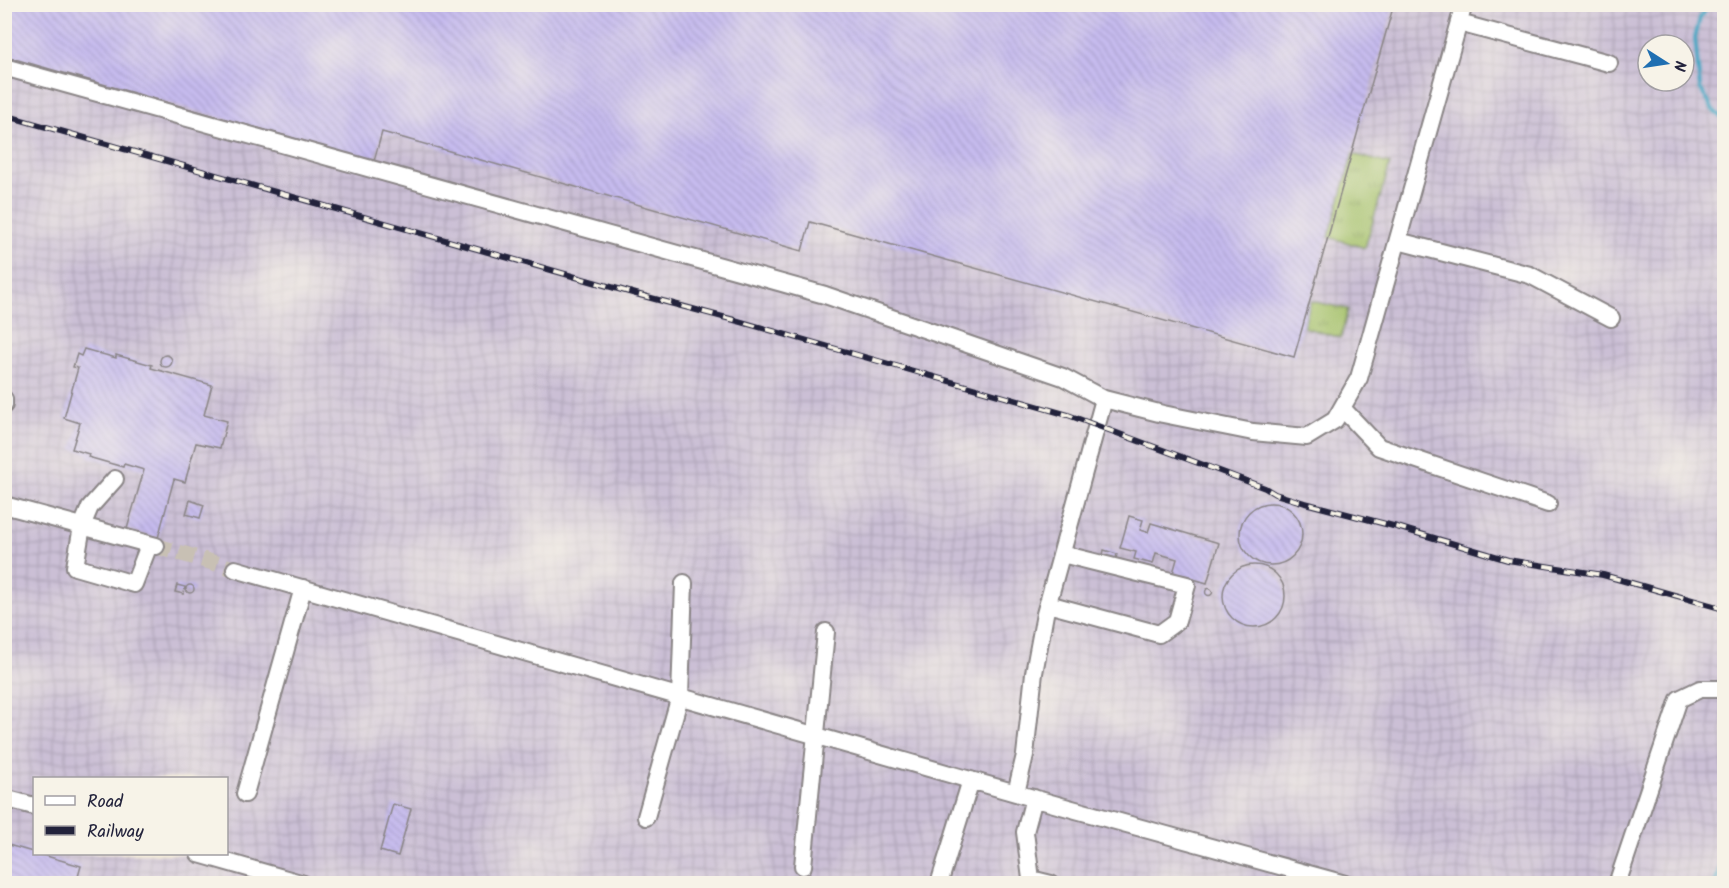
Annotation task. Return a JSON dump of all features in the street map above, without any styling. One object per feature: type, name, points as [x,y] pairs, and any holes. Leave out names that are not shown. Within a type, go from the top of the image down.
[{"type":"lane","points":[[4,67],[825,295],[1063,377],[1104,399],[1163,414],[1253,432],[1307,437],[1335,420],[1359,378],[1464,4]]},
{"type":"lane","points":[[1459,23],[1609,63]]},
{"type":"lane","points":[[1398,241],[1530,274],[1611,318]]},
{"type":"lane","points":[[4,399],[4,405]]},
{"type":"lane","points":[[1016,793],[1025,755],[1034,673],[1048,604],[1104,399]]},
{"type":"lane","points":[[1342,408],[1379,447],[1548,504]]},
{"type":"lane","points":[[4,505],[82,526],[153,545],[134,584],[75,567],[82,526],[90,507],[115,479]]},
{"type":"lane","points":[[1048,604],[1159,634],[1177,621],[1187,585],[1062,554]]},
{"type":"lane","points":[[235,569],[1334,882]]},
{"type":"lane","points":[[646,817],[680,696],[684,583]]},
{"type":"lane","points":[[245,794],[303,588]]},
{"type":"lane","points":[[803,866],[826,632]]},
{"type":"lane","points":[[1617,884],[1679,699],[1700,688],[1725,689]]},
{"type":"lane","points":[[939,884],[971,780]]},
{"type":"lane","points":[[4,798],[33,806]]},
{"type":"lane","points":[[1034,798],[1025,831],[1031,879],[1051,884]]},
{"type":"lane","points":[[202,855],[304,884]]},
{"type":"shaded area","points":[[5,5],[1724,5],[1724,883],[5,883]]},
{"type":"green space","points":[[1353,154],[1390,164],[1365,248],[1329,237]]},
{"type":"green space","points":[[1311,301],[1348,309],[1341,338],[1303,327]]},
{"type":"building","points":[[4,4],[1394,4],[1294,357],[810,222],[802,251],[382,132],[374,161],[4,56]]},
{"type":"building","points":[[84,349],[152,365],[151,368],[212,385],[204,415],[227,421],[220,448],[196,443],[185,482],[174,479],[158,538],[127,529],[144,470],[124,464],[123,467],[88,457],[89,454],[72,449],[80,423],[64,418],[78,368],[73,367],[77,354],[81,356]]},
{"type":"building","points":[[168,355],[171,356],[171,366],[164,367],[161,366],[160,359],[161,356]]},
{"type":"building","points":[[190,500],[204,505],[200,518],[186,514]]},
{"type":"building","points":[[1271,503],[1283,505],[1293,512],[1300,522],[1302,534],[1300,546],[1293,556],[1283,563],[1271,565],[1259,563],[1249,556],[1242,546],[1240,534],[1242,522],[1249,512],[1259,505]]},
{"type":"building","points":[[1129,516],[1143,520],[1140,530],[1148,532],[1151,523],[1219,543],[1207,583],[1173,573],[1177,559],[1156,553],[1153,564],[1134,559],[1136,552],[1120,548]]},
{"type":"building","points":[[1104,550],[1117,554],[1116,559],[1103,555]]},
{"type":"building","points":[[1254,565],[1266,567],[1276,574],[1283,584],[1285,596],[1283,608],[1276,618],[1266,625],[1254,627],[1242,625],[1232,618],[1225,608],[1223,596],[1225,584],[1232,574],[1242,567]]},
{"type":"building","points":[[177,585],[185,587],[184,594],[175,592]]},
{"type":"building","points":[[190,585],[194,589],[190,593],[186,589]]},
{"type":"building","points":[[1209,588],[1213,592],[1209,596],[1205,592]]},
{"type":"building","points":[[393,804],[411,809],[398,856],[380,851]]},
{"type":"building","points":[[5,844],[33,852],[33,855],[43,855],[81,866],[76,884],[5,884]]},
{"type":"waterway","points":[[1708,4],[1700,18],[1695,38],[1700,88],[1713,110],[1724,120]]},
{"type":"waterway","points":[[1715,884],[1724,854]]},
{"type":"tunnel","points":[[156,546],[235,569]]},
{"type":"railway","points":[[4,115],[1068,415],[1265,488],[1275,494],[1305,503],[1508,560],[1603,575],[1724,609]]}]
